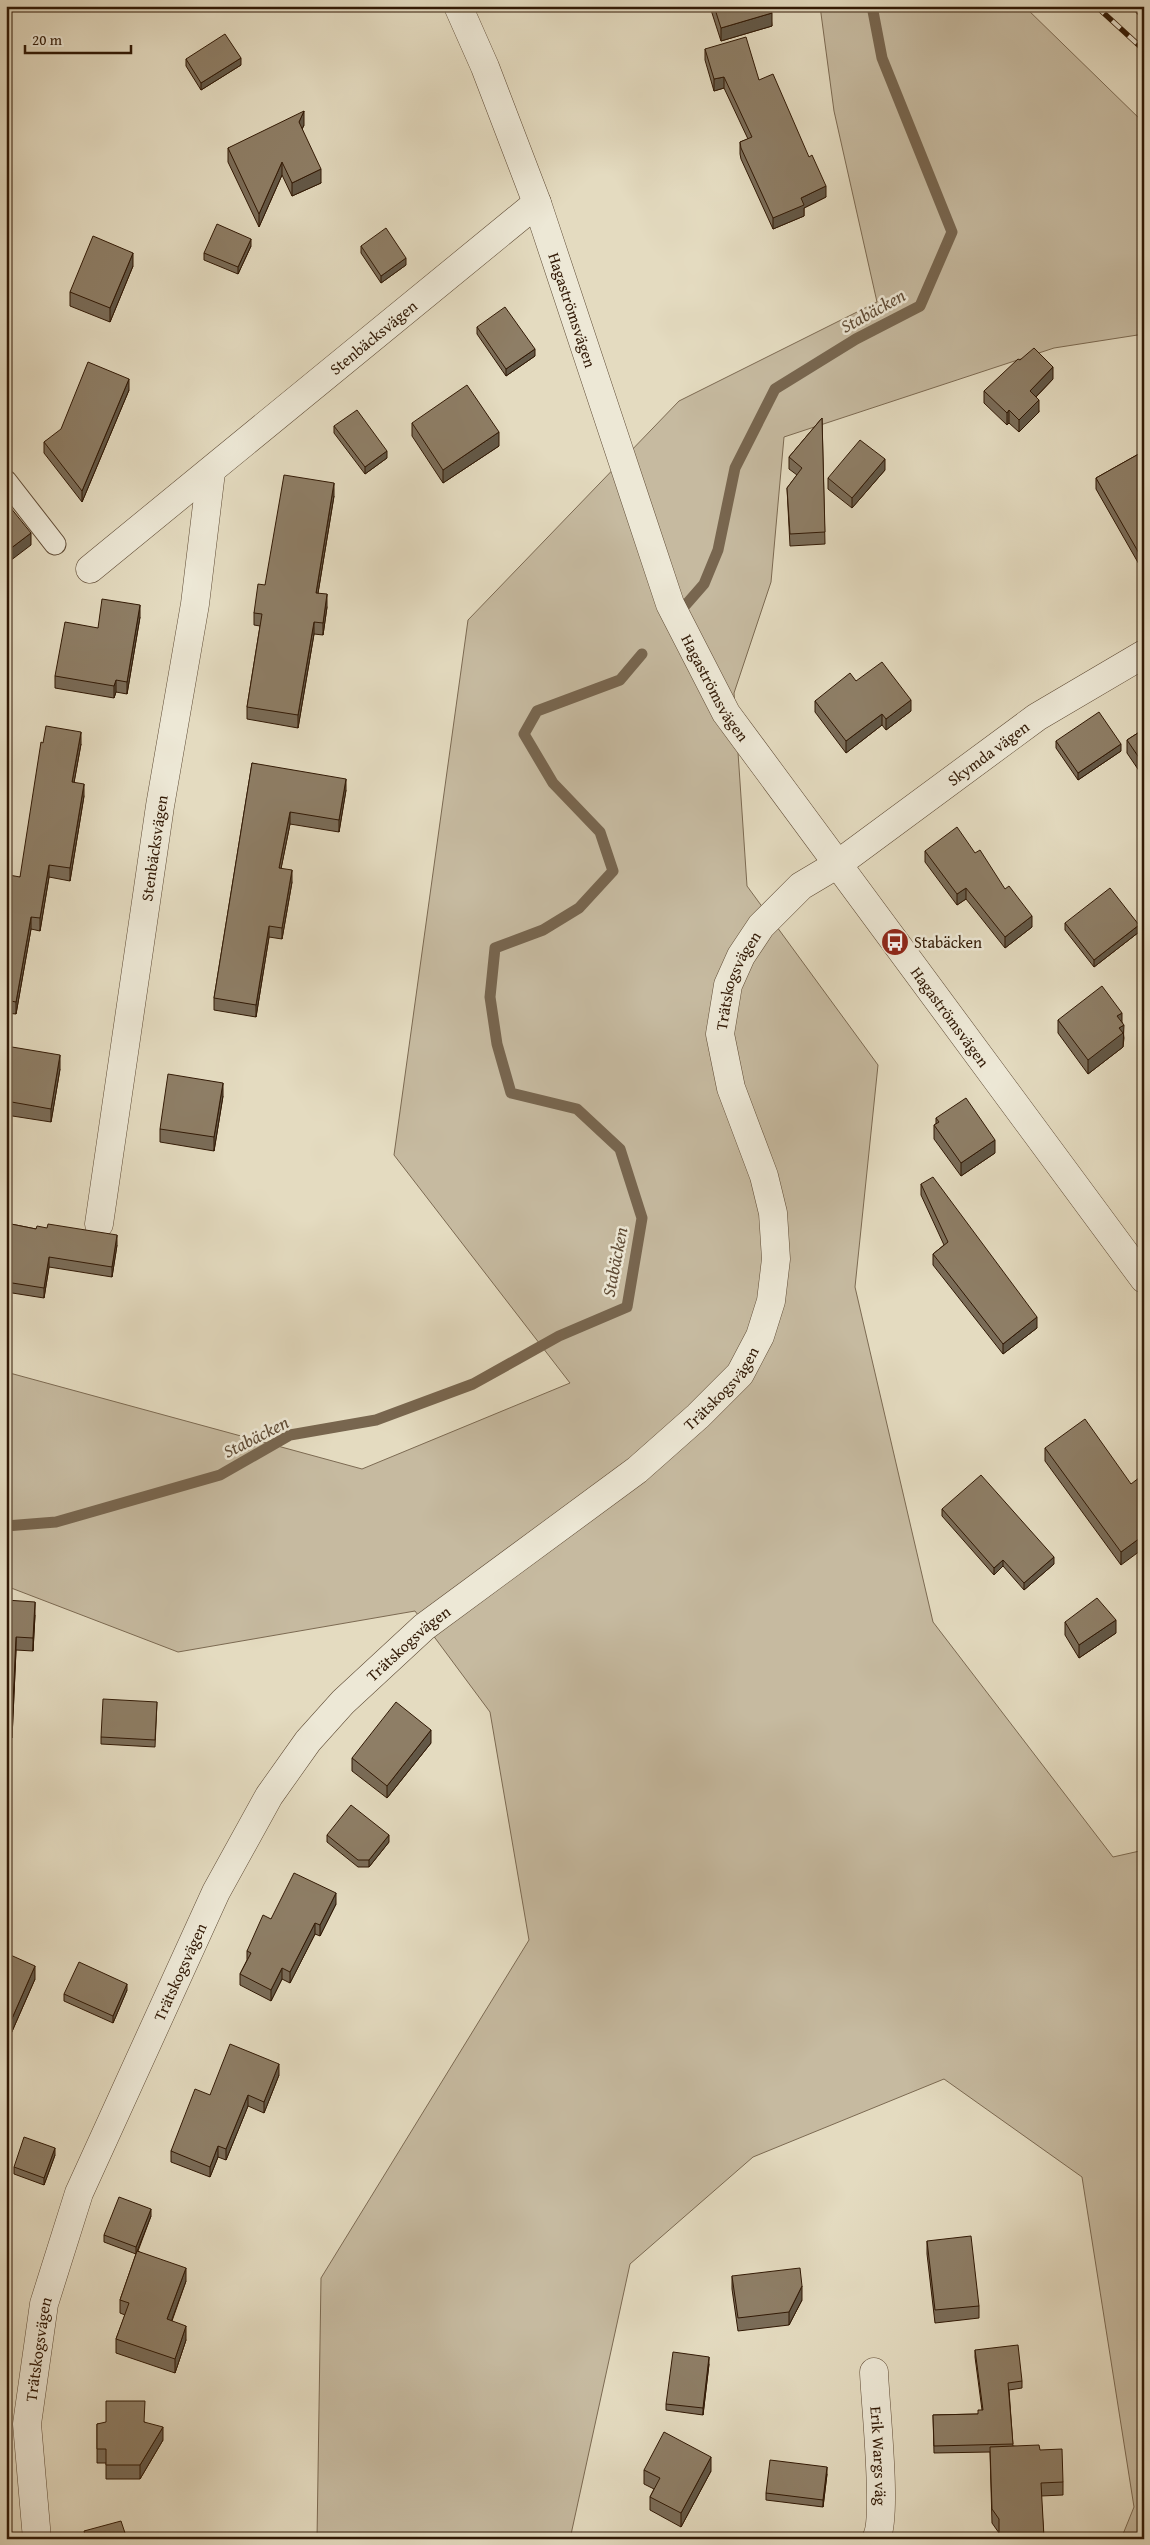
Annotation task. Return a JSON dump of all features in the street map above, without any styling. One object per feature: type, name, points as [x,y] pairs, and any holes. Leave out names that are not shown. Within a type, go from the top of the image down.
[{"type":"street","name":"Hagaströmsvägen","points":[[458,6],[486,67],[537,203],[670,604],[726,713],[1144,1279]]},
{"type":"street","name":"Stenbäcksvägen","points":[[90,569],[211,472],[537,203]]},
{"type":"street","name":"Stenbäcksvägen","points":[[99,1224],[160,806],[195,604],[211,472]]},
{"type":"street","name":"Skymda vägen","points":[[838,864],[1037,717],[1144,654]]},
{"type":"street","name":"Trätskogsvägen","points":[[37,2539],[27,2424],[44,2304],[79,2193],[216,1892],[268,1796],[308,1741],[343,1702],[424,1627],[644,1464],[698,1416],[740,1374],[760,1336],[771,1300],[776,1259],[773,1212],[764,1176],[731,1088],[720,1034],[728,985],[741,956],[761,926],[801,886],[838,864]]},
{"type":"street","name":"Erik Wargs väg","points":[[874,2372],[882,2507],[879,2534],[876,2539]]},
{"type":"lane","points":[[6,481],[55,544]]},
{"type":"shaded area","points":[[820,6],[1024,6],[1144,123],[1144,334],[1054,348],[784,437],[771,582],[734,693],[747,886],[878,1065],[855,1287],[933,1622],[1113,1857],[1144,1850],[1144,2539],[1121,2539],[1134,2507],[1082,2177],[944,2079],[753,2157],[630,2264],[570,2539],[317,2539],[321,2278],[529,1940],[490,1712],[415,1611],[178,1652],[6,1586],[6,1372],[362,1469],[570,1383],[394,1155],[468,620],[679,401],[877,302],[834,111]]},
{"type":"building","points":[[714,6],[770,6],[772,13],[721,28]]},
{"type":"building","points":[[225,34],[241,58],[201,83],[186,59]]},
{"type":"building","points":[[746,37],[759,80],[773,74],[809,157],[812,155],[826,186],[801,198],[804,205],[773,218],[741,148],[740,142],[752,137],[724,77],[714,79],[705,49]]},
{"type":"building","points":[[304,111],[299,122],[321,169],[292,183],[282,162],[259,214],[228,148]]},
{"type":"building","points":[[217,224],[251,239],[238,267],[204,253]]},
{"type":"building","points":[[386,228],[406,258],[381,276],[361,246]]},
{"type":"building","points":[[93,236],[133,253],[110,308],[70,292]]},
{"type":"building","points":[[505,307],[535,349],[506,369],[477,327]]},
{"type":"building","points":[[1034,348],[1053,367],[1030,391],[1039,400],[1019,420],[1009,410],[1007,413],[984,391],[1018,359],[1020,360]]},
{"type":"building","points":[[88,362],[129,379],[82,491],[44,442],[61,429]]},
{"type":"building","points":[[467,385],[499,432],[443,470],[412,423]]},
{"type":"building","points":[[357,410],[387,451],[365,467],[334,426]]},
{"type":"building","points":[[822,418],[825,532],[790,534],[787,488],[802,468],[789,457]]},
{"type":"building","points":[[860,440],[885,459],[852,498],[828,478]]},
{"type":"building","points":[[1144,451],[1144,562],[1096,478]]},
{"type":"building","points":[[284,475],[334,483],[316,593],[327,594],[323,623],[314,622],[298,715],[247,707],[262,614],[254,613],[258,584],[265,585]]},
{"type":"building","points":[[6,502],[31,533],[6,552]]},
{"type":"building","points":[[102,599],[140,605],[127,682],[116,680],[114,686],[55,676],[65,622],[98,628]]},
{"type":"building","points":[[882,662],[911,700],[886,719],[882,714],[846,741],[815,701],[850,673],[856,681]]},
{"type":"building","points":[[1099,712],[1121,744],[1078,773],[1056,741]]},
{"type":"building","points":[[46,726],[81,732],[72,782],[84,784],[70,868],[49,865],[40,918],[31,917],[16,1002],[6,1000],[6,888],[9,875],[20,877],[41,742],[43,743]]},
{"type":"building","points":[[1144,729],[1144,765],[1127,740]]},
{"type":"building","points":[[252,763],[346,779],[339,820],[290,812],[279,868],[292,870],[282,928],[269,926],[256,1005],[214,998]]},
{"type":"building","points":[[957,827],[975,853],[980,850],[1005,889],[1009,886],[1032,916],[1005,937],[966,888],[957,894],[925,851]]},
{"type":"building","points":[[1110,888],[1139,925],[1094,960],[1065,923]]},
{"type":"building","points":[[1102,986],[1122,1013],[1117,1016],[1124,1025],[1119,1028],[1123,1033],[1088,1060],[1058,1020]]},
{"type":"building","points":[[6,1046],[60,1055],[51,1109],[6,1101]]},
{"type":"building","points":[[168,1074],[223,1083],[214,1137],[160,1129]]},
{"type":"building","points":[[966,1098],[995,1140],[961,1163],[934,1125],[939,1122],[936,1118]]},
{"type":"building","points":[[933,1177],[1037,1317],[1003,1344],[933,1254],[948,1242],[921,1184]]},
{"type":"building","points":[[6,1223],[36,1229],[37,1226],[47,1228],[48,1224],[117,1235],[112,1267],[49,1257],[44,1288],[6,1282]]},
{"type":"building","points":[[1085,1419],[1131,1484],[1144,1474],[1144,1535],[1121,1552],[1045,1448]]},
{"type":"building","points":[[981,1475],[1054,1557],[1024,1583],[1003,1560],[994,1568],[942,1509]]},
{"type":"building","points":[[1097,1598],[1116,1620],[1079,1645],[1065,1622]]},
{"type":"building","points":[[6,1600],[35,1602],[33,1638],[16,1637],[12,1725],[6,1725]]},
{"type":"building","points":[[103,1699],[157,1702],[155,1740],[101,1737]]},
{"type":"building","points":[[396,1702],[431,1730],[387,1786],[352,1758]]},
{"type":"building","points":[[351,1805],[389,1835],[369,1860],[358,1860],[327,1835]]},
{"type":"building","points":[[294,1873],[336,1893],[320,1925],[315,1923],[290,1972],[282,1968],[271,1990],[240,1974],[251,1953],[247,1951],[263,1915],[271,1919]]},
{"type":"building","points":[[6,1953],[35,1966],[10,2023],[6,2021]]},
{"type":"building","points":[[79,1962],[127,1984],[113,2016],[64,1994]]},
{"type":"building","points":[[230,2044],[279,2064],[264,2102],[248,2095],[226,2149],[218,2146],[210,2167],[171,2151],[195,2089],[210,2095]]},
{"type":"building","points":[[24,2137],[55,2148],[44,2178],[14,2167]]},
{"type":"building","points":[[119,2197],[151,2209],[136,2247],[104,2235]]},
{"type":"building","points":[[971,2236],[979,2306],[935,2310],[927,2241]]},
{"type":"building","points":[[137,2251],[186,2268],[167,2319],[186,2326],[175,2359],[116,2339],[129,2303],[120,2300]]},
{"type":"building","points":[[800,2268],[802,2286],[789,2312],[738,2318],[732,2276]]},
{"type":"building","points":[[1018,2345],[1022,2381],[1008,2383],[1013,2444],[934,2446],[933,2415],[978,2414],[978,2410],[983,2410],[975,2350]]},
{"type":"building","points":[[673,2352],[709,2357],[703,2408],[666,2404]]},
{"type":"building","points":[[106,2401],[145,2401],[144,2422],[163,2427],[140,2465],[106,2465],[106,2449],[97,2449],[97,2424],[106,2422]]},
{"type":"building","points":[[664,2432],[711,2457],[681,2513],[650,2497],[660,2478],[644,2470]]},
{"type":"building","points":[[1039,2445],[1040,2450],[1062,2449],[1063,2482],[1041,2483],[1044,2537],[999,2539],[999,2519],[992,2509],[990,2447]]},
{"type":"building","points":[[770,2460],[827,2467],[823,2500],[766,2493]]},
{"type":"building","points":[[121,2521],[127,2539],[86,2539],[84,2531]]},
{"type":"waterway","name":"Stabäcken","points":[[683,608],[704,584],[718,550],[735,468],[775,389],[856,339],[920,306],[952,232],[882,58],[872,6]]},
{"type":"waterway","name":"Stabäcken","points":[[6,1526],[56,1522],[220,1475],[290,1435],[376,1420],[473,1384],[559,1336],[627,1307],[642,1218],[620,1149],[577,1109],[511,1093],[497,1044],[490,997],[495,948],[543,930],[579,908],[613,871],[600,832],[553,783],[524,734],[537,711],[620,680],[642,654]]},
{"type":"railway","points":[[1096,6],[1144,50]]},
{"type":"railway","points":[[1133,6],[1144,17]]},
{"type":"place","name":"Stabäcken","points":[[895,942]]}]
